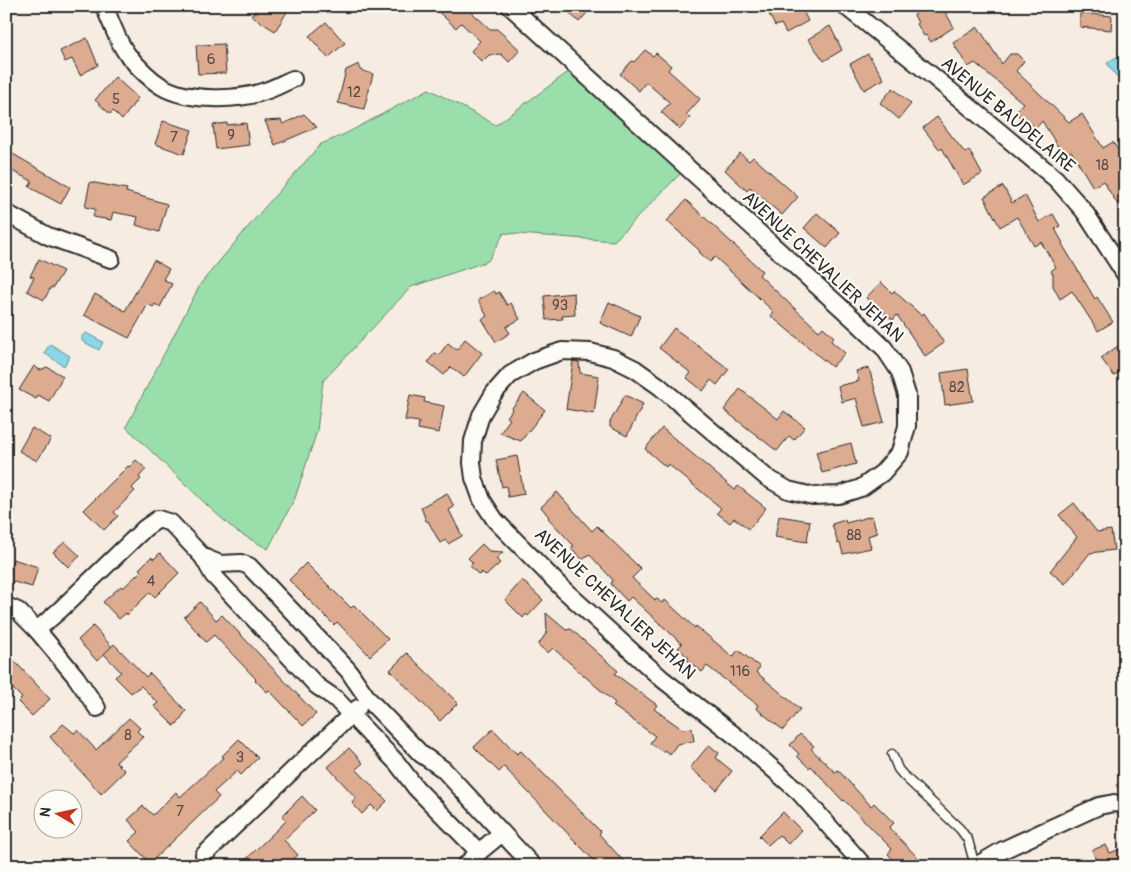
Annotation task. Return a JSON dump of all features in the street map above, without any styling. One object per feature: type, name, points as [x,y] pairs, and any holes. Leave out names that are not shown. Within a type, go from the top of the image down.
[{"type":"street","points":[[104,6],[126,52],[144,72],[161,86],[184,96],[209,99],[238,96],[267,91],[293,79]]},
{"type":"street","name":"AVENUE CHEVALIER JEHAN","points":[[510,6],[858,323],[884,348],[900,372],[907,395],[907,426],[900,452],[882,473],[860,488],[839,495],[813,496],[788,490],[766,477],[659,386],[635,369],[613,358],[590,352],[562,351],[534,361],[510,374],[494,392],[481,415],[474,441],[472,463],[474,478],[482,500],[495,520],[563,589],[661,678],[738,738],[799,792],[864,866]]},
{"type":"street","name":"AVENUE BAUDELAIRE","points":[[845,6],[1056,179],[1084,211],[1125,274]]},
{"type":"street","points":[[6,213],[48,236],[112,259]]},
{"type":"street","points":[[37,630],[145,528],[158,519],[171,523],[203,557],[213,575],[317,686],[336,699],[397,763],[416,788],[479,852]]},
{"type":"street","points":[[203,557],[220,564],[241,562],[249,566],[348,670],[368,699],[421,754],[443,769],[533,866]]},
{"type":"street","points":[[6,606],[18,611],[37,630],[76,677],[97,708]]},
{"type":"street","points":[[204,855],[368,699]]},
{"type":"street","points":[[975,866],[1003,850],[1099,806],[1114,803],[1125,805]]},
{"type":"street","points":[[465,866],[502,832]]},
{"type":"lane","points":[[892,754],[898,769],[903,775],[960,829],[968,840],[975,866]]},
{"type":"green space","points":[[571,70],[682,172],[614,241],[504,233],[488,261],[411,287],[323,381],[317,431],[295,498],[268,549],[236,531],[126,427],[201,283],[321,144],[345,134],[429,89],[496,125]]},
{"type":"water","points":[[1116,57],[1125,70],[1125,76],[1119,80],[1107,63]]},
{"type":"water","points":[[86,333],[103,342],[99,350],[82,341],[82,336]]},
{"type":"water","points":[[50,344],[70,356],[64,366],[44,353]]},
{"type":"building","points":[[258,6],[278,6],[287,12],[275,31],[251,16]]},
{"type":"building","points":[[432,6],[465,6],[490,29],[497,29],[520,50],[509,62],[501,54],[489,55],[482,62],[471,51],[480,41],[461,23],[456,28]]},
{"type":"building","points":[[562,6],[593,6],[579,22]]},
{"type":"building","points":[[765,6],[795,6],[798,11],[802,9],[808,21],[786,33],[781,24],[775,26]]},
{"type":"building","points":[[927,6],[933,6],[936,11],[942,7],[954,27],[931,42],[926,35],[924,36],[914,15]]},
{"type":"building","points":[[1080,13],[1112,16],[1111,30],[1080,27]]},
{"type":"building","points":[[326,22],[345,43],[328,58],[309,36]]},
{"type":"building","points":[[830,26],[842,50],[824,61],[808,39]]},
{"type":"building","points":[[978,27],[1002,64],[1010,54],[1017,54],[1024,61],[1016,71],[1069,122],[1082,114],[1103,148],[1113,142],[1125,161],[1125,216],[1103,181],[1093,187],[1071,151],[1064,156],[1042,121],[1036,128],[1029,122],[1027,124],[1015,112],[1023,103],[975,63],[968,67],[953,43]]},
{"type":"building","points":[[87,38],[98,65],[80,75],[72,59],[65,62],[60,51]]},
{"type":"building","points":[[224,44],[226,73],[198,74],[196,45]]},
{"type":"building","points":[[645,50],[653,56],[656,53],[671,66],[668,70],[700,99],[686,115],[690,118],[680,129],[661,112],[670,103],[646,82],[639,91],[620,74]]},
{"type":"building","points":[[868,54],[884,79],[864,90],[850,64]]},
{"type":"building","points":[[359,64],[360,70],[373,74],[364,109],[338,103],[346,70]]},
{"type":"building","points":[[115,77],[138,98],[122,120],[113,111],[110,114],[95,100]]},
{"type":"building","points":[[893,88],[911,104],[899,119],[880,103]]},
{"type":"building","points":[[304,114],[317,127],[275,145],[265,121],[281,120],[283,124]]},
{"type":"building","points":[[937,117],[965,153],[969,150],[982,174],[963,185],[942,148],[940,150],[923,128]]},
{"type":"building","points":[[163,121],[192,130],[184,154],[155,144]]},
{"type":"building","points":[[227,123],[227,125],[246,123],[249,145],[216,149],[213,125]]},
{"type":"building","points":[[6,150],[70,187],[61,204],[29,187],[32,181],[6,168]]},
{"type":"building","points":[[740,153],[749,161],[753,157],[798,197],[782,215],[750,187],[747,191],[725,170]]},
{"type":"building","points":[[90,182],[127,189],[126,192],[167,204],[159,232],[136,225],[138,217],[113,212],[111,220],[93,217],[95,209],[85,207]]},
{"type":"building","points":[[1003,186],[1012,203],[1025,195],[1039,222],[1053,214],[1060,226],[1055,229],[1062,244],[1095,299],[1097,297],[1113,322],[1098,331],[1072,291],[1060,299],[1053,286],[1053,274],[1051,271],[1056,267],[1041,242],[1034,246],[1017,217],[1000,227],[984,197]]},
{"type":"building","points":[[686,200],[762,271],[759,275],[793,307],[819,331],[823,327],[834,337],[831,341],[845,353],[832,367],[771,316],[774,312],[715,257],[710,262],[667,221]]},
{"type":"building","points":[[817,213],[840,233],[827,248],[804,228]]},
{"type":"building","points":[[39,259],[63,271],[44,300],[27,291],[34,277],[30,276]]},
{"type":"building","points":[[154,260],[169,269],[163,279],[172,284],[160,307],[155,304],[153,307],[148,304],[129,338],[84,315],[95,294],[125,311]]},
{"type":"building","points":[[881,282],[921,315],[924,313],[944,343],[925,356],[897,315],[893,320],[866,298]]},
{"type":"building","points":[[494,291],[496,294],[499,292],[507,305],[511,303],[520,319],[506,327],[510,333],[496,342],[482,319],[487,316],[478,300]]},
{"type":"building","points":[[574,293],[575,315],[562,316],[563,319],[546,320],[544,296]]},
{"type":"building","points":[[609,302],[640,316],[631,337],[600,323]]},
{"type":"building","points":[[674,328],[729,369],[717,385],[711,380],[703,391],[687,378],[691,373],[659,348]]},
{"type":"building","points":[[465,339],[482,353],[464,377],[451,367],[444,375],[428,362],[435,353],[439,355],[448,343],[457,350]]},
{"type":"building","points":[[1125,341],[1125,370],[1114,376],[1101,358]]},
{"type":"building","points":[[573,361],[579,362],[580,373],[599,376],[594,414],[566,409]]},
{"type":"building","points":[[34,366],[40,370],[47,367],[63,376],[49,401],[38,395],[36,399],[19,390]]},
{"type":"building","points":[[869,368],[884,422],[864,427],[856,398],[842,402],[838,386],[859,381],[856,371]]},
{"type":"building","points":[[968,369],[973,401],[945,405],[941,373]]},
{"type":"building","points":[[740,389],[778,419],[784,411],[805,427],[794,440],[789,436],[777,451],[724,410]]},
{"type":"building","points":[[524,393],[545,410],[521,441],[500,433],[510,419],[507,417],[511,409]]},
{"type":"building","points":[[410,395],[425,398],[424,402],[444,406],[439,433],[418,429],[419,422],[405,420]]},
{"type":"building","points":[[625,395],[643,404],[627,436],[610,427],[610,422]]},
{"type":"building","points":[[32,428],[51,439],[37,461],[19,451]]},
{"type":"building","points":[[662,428],[735,490],[738,486],[766,508],[749,529],[734,518],[730,523],[717,513],[721,508],[668,464],[666,467],[645,449]]},
{"type":"building","points":[[851,443],[856,464],[822,473],[816,452]]},
{"type":"building","points":[[517,456],[524,494],[508,497],[506,486],[502,487],[496,460]]},
{"type":"building","points":[[136,460],[146,469],[139,477],[141,479],[132,488],[135,491],[114,512],[118,516],[104,530],[84,510]]},
{"type":"building","points":[[557,492],[592,531],[597,526],[641,569],[632,578],[655,600],[657,599],[662,603],[665,600],[695,628],[696,626],[733,657],[738,650],[760,667],[756,672],[800,709],[783,730],[756,708],[758,705],[707,666],[702,672],[687,660],[689,658],[678,648],[682,644],[631,597],[627,601],[611,584],[613,580],[589,554],[583,560],[571,548],[574,546],[548,518],[541,507]]},
{"type":"building","points":[[447,493],[454,507],[449,510],[462,536],[448,544],[446,540],[440,543],[428,521],[426,521],[421,507]]},
{"type":"building","points":[[1074,503],[1097,532],[1111,530],[1114,550],[1090,553],[1065,584],[1050,571],[1077,537],[1059,515]]},
{"type":"building","points":[[779,516],[810,521],[807,542],[775,537]]},
{"type":"building","points":[[872,516],[877,533],[868,536],[871,548],[843,554],[832,524],[845,520],[846,523]]},
{"type":"building","points":[[65,542],[80,556],[68,567],[53,552]]},
{"type":"building","points":[[482,544],[489,551],[503,552],[496,559],[500,563],[486,576],[482,572],[479,575],[470,566],[473,563],[468,558]]},
{"type":"building","points":[[160,553],[179,573],[155,597],[150,592],[127,615],[126,613],[119,619],[103,602],[121,586],[123,588],[141,571],[139,569],[151,557],[154,559]]},
{"type":"building","points":[[13,559],[38,567],[32,587],[7,580]]},
{"type":"building","points":[[306,563],[351,608],[354,605],[388,639],[370,656],[337,622],[334,625],[289,580]]},
{"type":"building","points":[[522,580],[543,600],[528,616],[526,614],[523,618],[505,600]]},
{"type":"building","points":[[200,602],[216,620],[222,615],[316,714],[303,726],[269,690],[267,692],[255,680],[214,635],[206,642],[184,617]]},
{"type":"building","points":[[546,613],[566,630],[571,629],[618,671],[615,674],[657,705],[654,709],[682,729],[692,728],[694,741],[677,744],[670,754],[664,750],[663,752],[650,743],[655,736],[613,706],[615,703],[553,648],[548,653],[538,645],[547,632]]},
{"type":"building","points":[[93,626],[112,647],[97,661],[78,640]]},
{"type":"building","points":[[114,644],[146,677],[150,673],[186,711],[177,724],[174,726],[154,706],[158,703],[141,686],[131,693],[115,677],[121,672],[104,654]]},
{"type":"building","points":[[6,652],[50,699],[32,716],[18,702],[22,698],[6,682]]},
{"type":"building","points":[[407,653],[458,703],[440,721],[390,670]]},
{"type":"building","points":[[129,718],[140,728],[137,731],[143,737],[116,762],[125,771],[101,794],[50,737],[63,724],[74,733],[78,730],[96,750]]},
{"type":"building","points":[[493,729],[517,754],[521,751],[601,832],[599,834],[628,866],[599,866],[504,767],[499,772],[474,747]]},
{"type":"building","points":[[800,734],[814,746],[811,749],[835,772],[838,770],[871,806],[874,803],[894,823],[889,828],[926,866],[899,866],[888,854],[892,849],[843,801],[811,766],[809,768],[797,756],[799,754],[790,745]]},
{"type":"building","points":[[239,739],[258,758],[241,775],[237,771],[214,792],[219,797],[150,863],[129,841],[139,832],[128,820],[143,806],[153,815],[176,792],[180,797],[224,757],[222,756]]},
{"type":"building","points":[[709,745],[719,753],[716,758],[732,771],[717,790],[690,768]]},
{"type":"building","points":[[349,748],[363,763],[356,769],[387,801],[377,811],[371,805],[362,814],[352,803],[356,798],[328,767]]},
{"type":"building","points":[[302,796],[315,810],[284,840],[298,855],[286,866],[239,866],[286,821],[282,816]]},
{"type":"building","points":[[783,812],[801,830],[788,844],[779,835],[768,845],[759,836]]},
{"type":"building","points":[[1106,845],[1110,853],[1125,847],[1125,866],[1082,866],[1096,860],[1092,850]]}]
